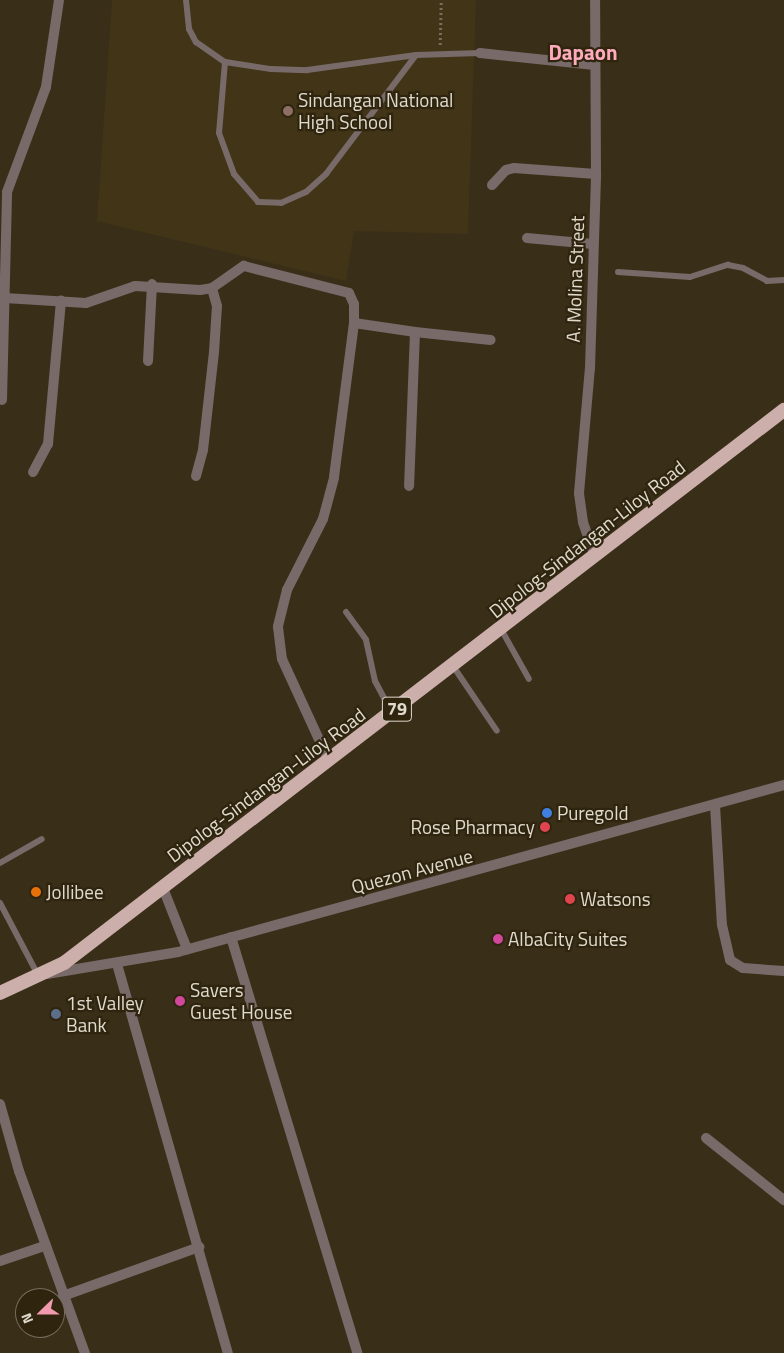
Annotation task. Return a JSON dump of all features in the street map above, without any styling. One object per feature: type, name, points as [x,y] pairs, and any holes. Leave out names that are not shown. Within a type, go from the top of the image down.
[{"type":"highway","name":"Dipolog-Sindangan-Liloy Road","points":[[0,992],[42,976],[163,888],[784,410]]},
{"type":"street","points":[[2,400],[5,298],[3,284],[7,192],[46,87],[59,0]]},
{"type":"street","name":"A. Molina Street","points":[[595,0],[596,174],[590,368],[579,493],[582,515],[595,557]]},
{"type":"street","points":[[480,53],[594,65]]},
{"type":"street","points":[[492,185],[506,170],[514,168],[596,174]]},
{"type":"street","points":[[527,238],[593,244]]},
{"type":"street","points":[[5,298],[86,303],[135,286],[152,284],[186,290],[212,288],[234,271],[244,266],[258,268],[349,293],[354,304],[354,323],[329,501],[288,590],[278,627],[282,659],[329,761]]},
{"type":"street","points":[[148,361],[152,284]]},
{"type":"street","points":[[196,476],[203,450],[214,352],[217,306],[212,288]]},
{"type":"street","points":[[33,472],[48,444],[61,301]]},
{"type":"street","points":[[354,323],[491,340]]},
{"type":"street","points":[[409,486],[415,332]]},
{"type":"street","name":"Quezon Avenue","points":[[42,976],[188,950],[784,785]]},
{"type":"street","points":[[715,805],[722,924],[730,960],[743,968],[784,971]]},
{"type":"street","points":[[163,888],[188,950]]},
{"type":"street","points":[[231,937],[357,1353]]},
{"type":"street","points":[[117,964],[228,1353]]},
{"type":"street","points":[[0,1104],[44,1246],[60,1288]]},
{"type":"street","points":[[706,1138],[784,1200]]},
{"type":"street","points":[[0,1261],[44,1246]]},
{"type":"street","points":[[65,1295],[198,1247]]},
{"type":"street","points":[[65,1301],[85,1353]]},
{"type":"lane","points":[[186,0],[189,28],[196,42],[225,62],[270,69],[307,70],[416,55],[480,53]]},
{"type":"lane","points":[[225,62],[219,133],[234,174],[258,202],[281,203],[306,192],[326,174],[416,55]]},
{"type":"lane","points":[[618,272],[690,277],[728,265],[743,268],[767,282],[784,280]]},
{"type":"lane","points":[[346,612],[366,640],[375,681],[392,712]]},
{"type":"lane","points":[[501,629],[529,679]]},
{"type":"lane","points":[[453,666],[497,731]]},
{"type":"lane","points":[[0,863],[42,839]]},
{"type":"lane","points":[[0,903],[42,976]]},
{"type":"path","points":[[440,54],[441,0]]},
{"type":"shaded area","name":"Sindangan National High School","points":[[112,0],[476,0],[468,234],[354,231],[346,281],[97,221]]},
{"type":"place","name":"Sindangan National High School","points":[[288,111]]},
{"type":"place","name":"Puregold","points":[[547,813]]},
{"type":"place","name":"Rose Pharmacy","points":[[545,827]]},
{"type":"place","name":"Jollibee","points":[[36,892]]},
{"type":"place","name":"Watsons","points":[[570,899]]},
{"type":"place","name":"AlbaCity Suites","points":[[498,939]]},
{"type":"place","name":"Savers Guest House","points":[[180,1001]]},
{"type":"place","name":"1st Valley Bank","points":[[56,1014]]},
{"type":"district","name":"Dapaon","points":[[583,52]]}]
